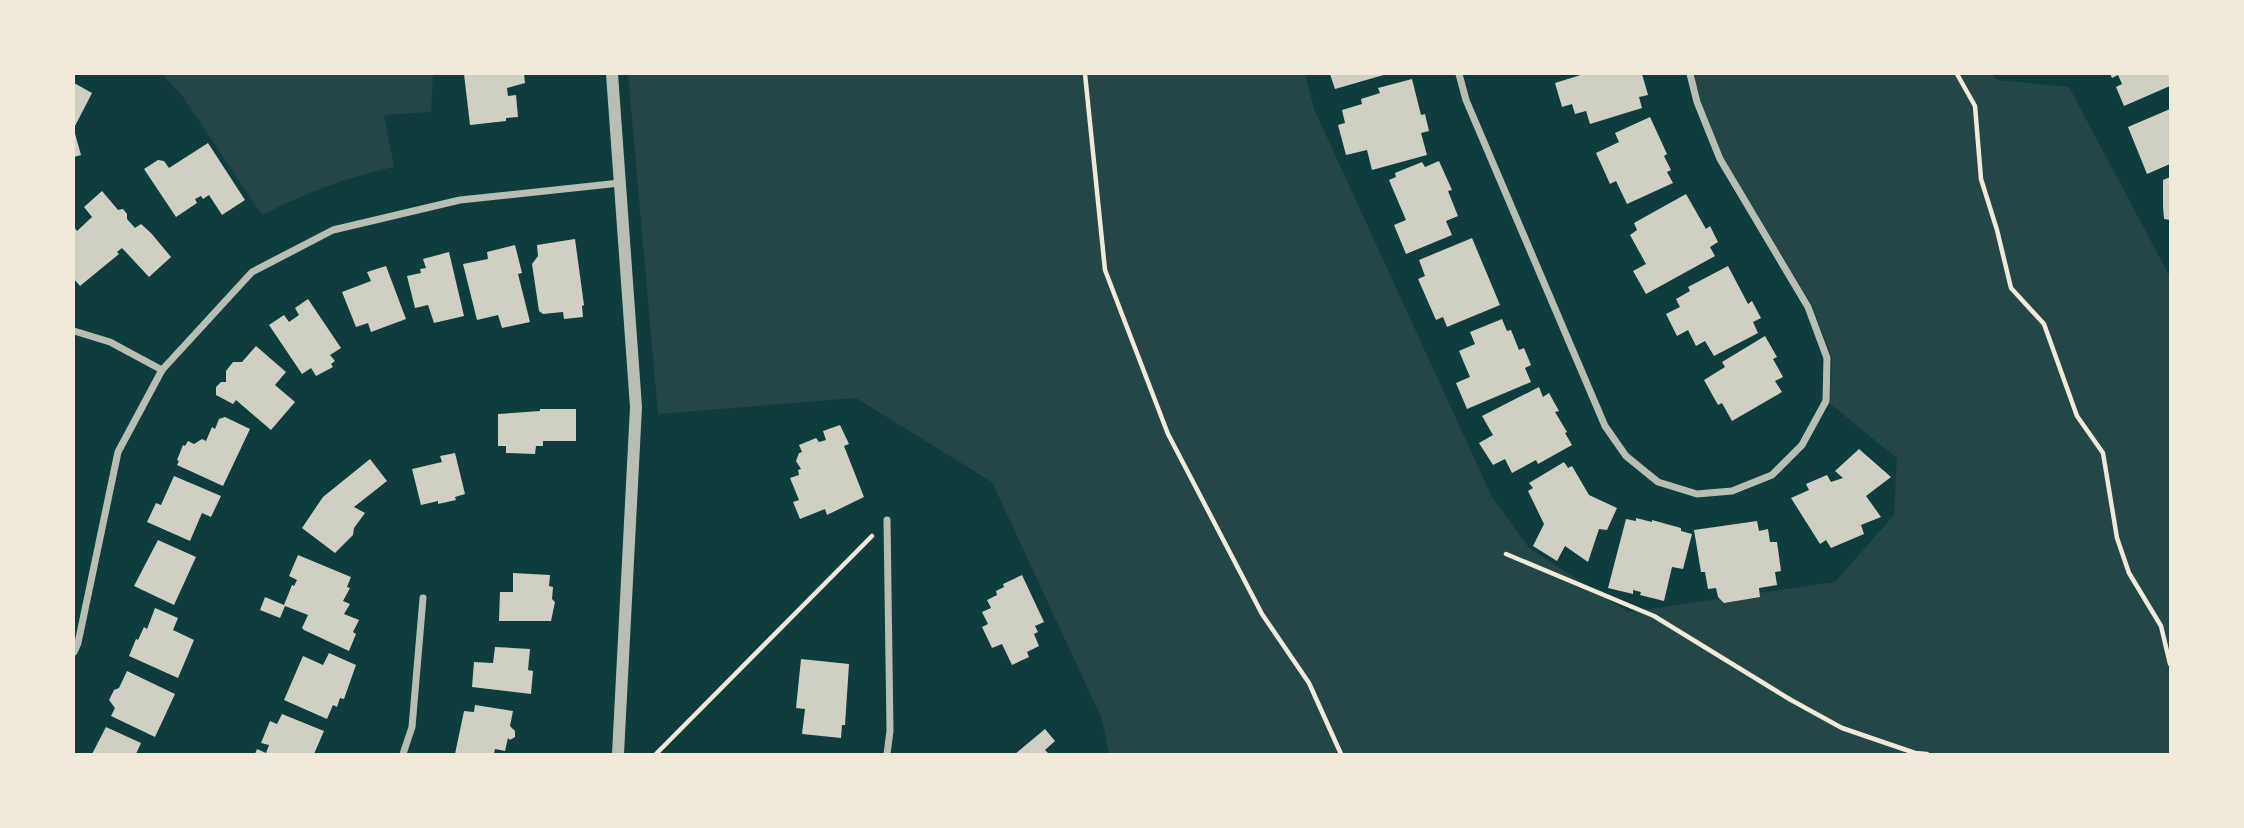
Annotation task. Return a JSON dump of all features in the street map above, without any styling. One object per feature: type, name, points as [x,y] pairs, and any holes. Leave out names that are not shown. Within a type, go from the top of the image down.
[{"type":"street","points":[[612,74],[636,407],[618,754]]},
{"type":"street","points":[[1459,74],[1465,100],[1605,426],[1626,456],[1658,482],[1697,494],[1732,491],[1772,475],[1795,453],[1826,401],[1828,358],[1808,307],[1720,159],[1697,102],[1690,74]]},
{"type":"street","points":[[74,652],[118,452],[162,370],[252,272],[333,230],[460,200],[620,183]]},
{"type":"street","points":[[74,331],[110,342],[162,370]]},
{"type":"street","points":[[887,520],[890,731],[887,754]]},
{"type":"street","points":[[403,754],[412,727],[424,598]]},
{"type":"path","points":[[1085,74],[1105,270],[1168,434],[1262,614],[1309,683],[1341,754]]},
{"type":"path","points":[[1957,74],[1975,106],[1981,179],[2011,288],[2044,324],[2077,416],[2103,453],[2117,538],[2129,573],[2161,626],[2171,664]]},
{"type":"path","points":[[656,754],[887,520]]},
{"type":"path","points":[[1506,554],[1654,616],[1842,728],[1927,754]]},
{"type":"shaded area","points":[[162,74],[433,74],[431,112],[384,115],[394,167],[326,187],[262,215],[183,97]]},
{"type":"shaded area","points":[[628,74],[1305,74],[1314,109],[1492,497],[1529,548],[1628,612],[1835,582],[1894,515],[1897,458],[1829,403],[1832,358],[1812,305],[1723,158],[1693,74],[1993,74],[1997,80],[2069,87],[2170,277],[2170,754],[1109,754],[1102,719],[992,482],[856,398],[658,414]]},
{"type":"building","points":[[464,74],[524,74],[525,83],[507,88],[508,96],[516,95],[518,117],[470,125]]},
{"type":"building","points":[[1330,74],[1387,74],[1335,89]]},
{"type":"building","points":[[1584,74],[1642,74],[1648,95],[1639,97],[1642,108],[1590,124],[1586,111],[1575,114],[1572,104],[1562,107],[1555,83]]},
{"type":"building","points":[[2110,74],[2170,74],[2170,86],[2124,106],[2116,87],[2122,84],[2118,75],[2112,78]]},
{"type":"building","points":[[1412,79],[1421,115],[1425,114],[1429,131],[1421,133],[1427,155],[1372,170],[1367,150],[1346,155],[1338,125],[1345,123],[1342,110],[1362,104],[1361,99],[1380,93],[1378,88]]},
{"type":"building","points":[[74,83],[92,93],[74,128]]},
{"type":"building","points":[[2170,109],[2170,164],[2147,174],[2128,127]]},
{"type":"building","points":[[1650,117],[1667,154],[1664,156],[1671,170],[1667,172],[1673,183],[1627,204],[1616,181],[1610,184],[1596,153],[1619,142],[1615,133]]},
{"type":"building","points":[[74,130],[81,155],[74,157]]},
{"type":"building","points":[[208,143],[245,200],[222,215],[209,195],[203,199],[201,196],[195,199],[197,203],[176,217],[144,169],[158,160],[164,161],[169,168]]},
{"type":"building","points":[[1439,161],[1452,190],[1448,191],[1458,216],[1446,221],[1452,235],[1406,254],[1394,225],[1406,220],[1389,180],[1396,177],[1395,173],[1422,162],[1425,167]]},
{"type":"building","points":[[2170,177],[2170,220],[2164,219],[2163,180]]},
{"type":"building","points":[[102,191],[118,210],[123,209],[135,228],[141,224],[171,257],[149,277],[122,248],[117,252],[119,254],[80,286],[74,279],[74,227],[77,231],[92,217],[84,207]]},
{"type":"building","points":[[1686,194],[1706,229],[1710,226],[1718,242],[1710,247],[1715,256],[1646,294],[1633,271],[1646,264],[1630,235],[1637,230],[1634,223]]},
{"type":"building","points":[[1472,238],[1500,305],[1447,327],[1443,317],[1436,320],[1418,279],[1425,276],[1419,260]]},
{"type":"building","points":[[575,239],[584,305],[583,317],[564,319],[563,312],[543,314],[539,311],[532,264],[538,256],[537,245]]},
{"type":"building","points":[[515,245],[522,273],[518,274],[530,322],[502,328],[498,315],[477,320],[463,264],[488,259],[487,252]]},
{"type":"building","points":[[449,252],[464,316],[434,323],[428,305],[415,308],[407,276],[421,273],[420,269],[426,268],[423,259]]},
{"type":"building","points":[[386,266],[406,319],[371,332],[368,323],[356,327],[342,292],[371,281],[367,272]]},
{"type":"building","points":[[1728,266],[1748,304],[1752,301],[1761,318],[1753,322],[1758,333],[1714,356],[1705,341],[1696,346],[1688,330],[1677,336],[1666,314],[1680,307],[1676,299],[1690,291],[1688,287]]},
{"type":"building","points":[[308,299],[341,348],[330,355],[335,361],[331,364],[333,367],[316,376],[311,368],[302,374],[269,325],[284,315],[289,322],[299,315],[295,308]]},
{"type":"building","points":[[1502,319],[1507,331],[1511,330],[1519,350],[1524,348],[1531,365],[1525,368],[1531,382],[1467,409],[1456,383],[1470,377],[1459,351],[1475,344],[1470,332]]},
{"type":"building","points":[[1765,336],[1777,357],[1773,359],[1783,377],[1775,381],[1782,392],[1732,421],[1722,403],[1718,405],[1704,380],[1725,367],[1722,362]]},
{"type":"building","points":[[256,346],[286,372],[275,385],[295,402],[271,430],[236,400],[233,404],[216,395],[216,387],[221,382],[226,382],[226,371],[233,362],[242,362]]},
{"type":"building","points":[[1539,387],[1543,397],[1549,393],[1559,411],[1555,412],[1572,445],[1538,464],[1536,460],[1512,473],[1505,459],[1493,465],[1479,443],[1493,435],[1482,416]]},
{"type":"building","points":[[540,409],[576,409],[576,441],[543,441],[543,446],[536,446],[535,454],[506,453],[506,446],[498,446],[498,414]]},
{"type":"building","points":[[225,417],[250,429],[223,486],[177,465],[177,460],[183,445],[188,441],[194,444],[202,439],[206,441],[212,427],[215,429],[219,419]]},
{"type":"building","points":[[840,425],[849,444],[844,446],[864,497],[827,515],[825,509],[800,519],[793,502],[799,500],[790,478],[799,475],[798,470],[801,469],[796,461],[802,452],[799,445],[816,438],[819,442],[826,440],[823,431]]},
{"type":"building","points":[[1859,449],[1891,477],[1866,496],[1881,517],[1861,525],[1864,534],[1831,548],[1826,540],[1820,544],[1791,498],[1809,490],[1806,484],[1827,475],[1831,482],[1843,478],[1835,471]]},
{"type":"building","points":[[455,453],[465,494],[455,497],[456,500],[421,505],[412,469],[442,462],[440,456]]},
{"type":"building","points":[[370,459],[387,481],[354,507],[365,513],[354,528],[353,535],[335,553],[302,528],[323,497]]},
{"type":"building","points":[[1564,462],[1568,468],[1572,466],[1589,495],[1617,508],[1607,530],[1599,529],[1588,562],[1565,546],[1557,561],[1533,546],[1544,524],[1528,491],[1533,488],[1529,483]]},
{"type":"building","points":[[174,476],[221,496],[211,517],[202,513],[190,541],[147,522],[156,503],[161,505]]},
{"type":"building","points":[[1636,518],[1681,528],[1681,531],[1692,534],[1683,569],[1672,567],[1664,601],[1640,595],[1641,592],[1633,590],[1633,594],[1608,588],[1626,519],[1636,521]]},
{"type":"building","points":[[1757,521],[1759,531],[1768,529],[1770,542],[1777,542],[1781,571],[1775,572],[1777,585],[1759,588],[1760,597],[1724,603],[1718,597],[1716,588],[1708,589],[1705,572],[1701,572],[1694,530]]},
{"type":"building","points":[[158,540],[196,557],[174,605],[134,586]]},
{"type":"building","points":[[298,555],[351,577],[347,587],[350,588],[343,601],[350,604],[344,614],[359,620],[349,651],[304,630],[302,628],[308,615],[285,606],[280,618],[260,610],[265,597],[284,605],[292,585],[294,586],[297,580],[289,576]]},
{"type":"building","points":[[513,573],[550,575],[549,586],[553,587],[552,599],[555,602],[551,621],[499,621],[500,592],[513,592]]},
{"type":"building","points":[[1022,575],[1044,622],[1035,626],[1038,632],[1034,634],[1039,646],[1027,652],[1029,657],[1012,665],[1002,644],[992,648],[982,627],[988,624],[982,612],[991,608],[987,600],[997,595],[996,591],[1004,587],[1003,584]]},
{"type":"building","points":[[155,608],[178,618],[173,630],[194,640],[178,678],[129,656],[144,627],[147,629]]},
{"type":"building","points":[[495,647],[530,649],[528,670],[533,671],[531,694],[472,687],[474,662],[493,663]]},
{"type":"building","points":[[329,653],[356,665],[344,699],[340,698],[337,707],[333,705],[327,719],[284,700],[303,656],[323,665]]},
{"type":"building","points":[[801,659],[849,664],[845,725],[842,725],[841,738],[802,734],[805,709],[796,708]]},
{"type":"building","points":[[127,671],[175,694],[155,737],[111,716],[115,708],[109,700],[114,690],[119,688]]},
{"type":"building","points":[[475,705],[513,711],[510,726],[515,731],[515,737],[510,740],[508,738],[505,751],[495,749],[494,754],[455,754],[464,711],[474,712]]},
{"type":"building","points":[[282,714],[324,731],[314,754],[255,754],[257,749],[266,753],[269,745],[261,743],[270,721],[277,724]]},
{"type":"building","points":[[106,727],[141,743],[136,754],[92,754]]},
{"type":"building","points":[[1045,729],[1055,741],[1045,750],[1049,754],[1015,754]]}]
